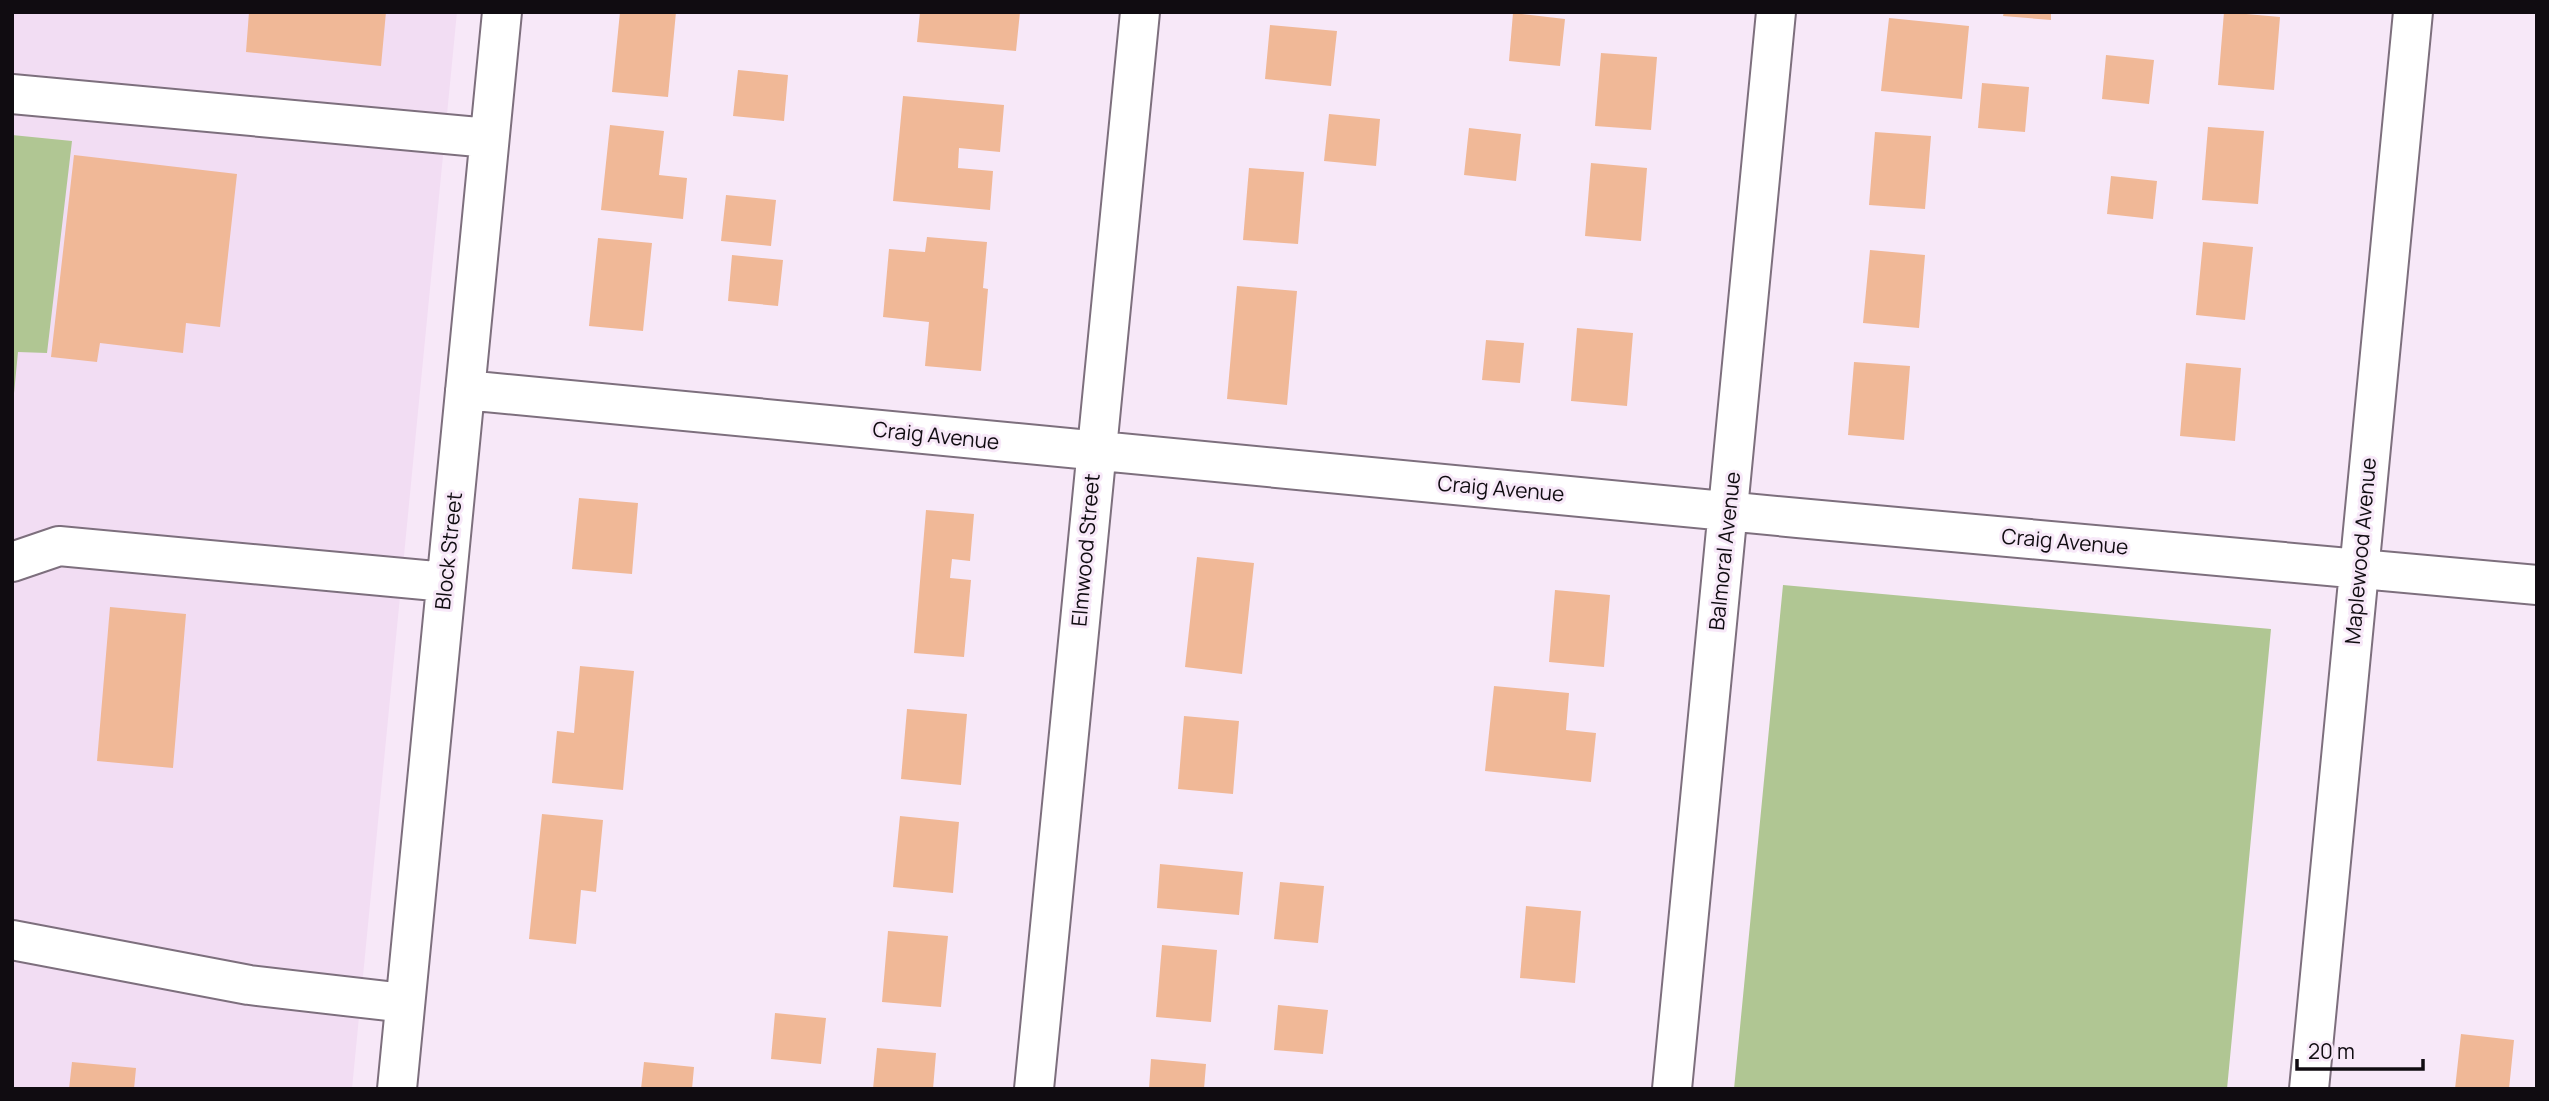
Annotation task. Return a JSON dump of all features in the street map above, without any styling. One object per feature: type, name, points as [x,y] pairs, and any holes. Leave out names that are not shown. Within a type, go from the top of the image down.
[{"type":"street","name":"Block Street","points":[[397,1089],[502,12]]},
{"type":"street","name":"Elmwood Street","points":[[1034,1089],[1140,12]]},
{"type":"street","name":"Balmoral Avenue","points":[[1672,1089],[1776,12]]},
{"type":"street","name":"Maplewood Avenue","points":[[2309,1089],[2413,12]]},
{"type":"street","points":[[12,94],[489,138]]},
{"type":"street","name":"Craig Avenue","points":[[465,390],[2537,585]]},
{"type":"street","points":[[12,562],[59,546],[446,582]]},
{"type":"street","points":[[12,940],[249,985],[405,1003]]},
{"type":"shaded area","points":[[12,12],[457,12],[352,1089],[12,1089]]},
{"type":"green space","points":[[12,135],[72,141],[47,353],[18,352],[12,414]]},
{"type":"green space","points":[[1783,585],[2271,629],[2227,1089],[1734,1089]]},
{"type":"building","points":[[249,12],[386,12],[381,66],[246,52]]},
{"type":"building","points":[[620,12],[676,12],[668,97],[612,92]]},
{"type":"building","points":[[920,12],[1020,12],[1016,51],[917,42]]},
{"type":"building","points":[[2004,12],[2051,12],[2051,20],[2003,16]]},
{"type":"building","points":[[2224,12],[2280,17],[2274,90],[2218,85]]},
{"type":"building","points":[[1513,13],[1565,19],[1560,66],[1509,61]]},
{"type":"building","points":[[1889,18],[1969,26],[1962,99],[1881,91]]},
{"type":"building","points":[[1270,25],[1337,31],[1331,86],[1265,79]]},
{"type":"building","points":[[1601,53],[1657,57],[1651,130],[1595,126]]},
{"type":"building","points":[[2106,55],[2154,60],[2149,104],[2102,99]]},
{"type":"building","points":[[738,70],[788,75],[784,121],[733,116]]},
{"type":"building","points":[[1982,83],[2029,87],[2025,132],[1978,128]]},
{"type":"building","points":[[903,96],[1004,105],[1000,152],[959,148],[958,168],[993,171],[990,210],[893,201]]},
{"type":"building","points":[[1329,114],[1380,119],[1376,166],[1324,161]]},
{"type":"building","points":[[610,125],[664,131],[659,175],[687,178],[683,219],[601,210]]},
{"type":"building","points":[[2208,127],[2264,131],[2258,204],[2202,200]]},
{"type":"building","points":[[1469,128],[1521,134],[1516,181],[1464,175]]},
{"type":"building","points":[[1875,132],[1931,136],[1925,209],[1869,205]]},
{"type":"building","points":[[74,155],[237,174],[220,327],[186,323],[183,353],[100,343],[97,362],[51,357]]},
{"type":"building","points":[[1591,163],[1647,168],[1641,241],[1585,236]]},
{"type":"building","points":[[1249,168],[1304,172],[1298,244],[1243,240]]},
{"type":"building","points":[[2111,176],[2157,181],[2153,219],[2107,214]]},
{"type":"building","points":[[726,195],[776,200],[771,246],[721,241]]},
{"type":"building","points":[[927,237],[987,242],[983,288],[988,289],[981,371],[925,366],[929,322],[883,317],[889,249],[925,252]]},
{"type":"building","points":[[598,238],[652,243],[643,331],[589,326]]},
{"type":"building","points":[[2203,242],[2253,247],[2245,320],[2196,315]]},
{"type":"building","points":[[1870,250],[1925,255],[1919,328],[1863,323]]},
{"type":"building","points":[[732,255],[783,260],[778,306],[728,301]]},
{"type":"building","points":[[1237,286],[1297,291],[1287,405],[1227,399]]},
{"type":"building","points":[[1577,328],[1633,333],[1627,406],[1571,401]]},
{"type":"building","points":[[1486,340],[1524,343],[1520,383],[1482,380]]},
{"type":"building","points":[[1854,362],[1910,366],[1904,440],[1848,435]]},
{"type":"building","points":[[2186,363],[2241,368],[2235,441],[2180,436]]},
{"type":"building","points":[[579,498],[638,503],[632,574],[572,569]]},
{"type":"building","points":[[926,510],[974,514],[970,561],[952,559],[950,578],[971,580],[964,657],[914,653]]},
{"type":"building","points":[[1197,557],[1254,563],[1242,674],[1185,667]]},
{"type":"building","points":[[1555,590],[1610,595],[1604,667],[1549,662]]},
{"type":"building","points":[[110,607],[186,614],[173,768],[97,761]]},
{"type":"building","points":[[580,666],[634,671],[623,790],[552,783],[557,731],[574,733]]},
{"type":"building","points":[[1494,686],[1569,693],[1566,730],[1596,733],[1591,782],[1485,771]]},
{"type":"building","points":[[907,709],[967,714],[961,785],[901,779]]},
{"type":"building","points":[[1184,716],[1239,721],[1233,794],[1178,789]]},
{"type":"building","points":[[542,814],[603,820],[596,892],[581,890],[576,944],[529,939]]},
{"type":"building","points":[[900,816],[959,822],[953,893],[893,887]]},
{"type":"building","points":[[1160,864],[1243,872],[1239,915],[1157,908]]},
{"type":"building","points":[[1280,882],[1324,886],[1318,943],[1274,939]]},
{"type":"building","points":[[1526,906],[1581,911],[1575,983],[1520,978]]},
{"type":"building","points":[[888,931],[948,936],[941,1007],[882,1002]]},
{"type":"building","points":[[1162,945],[1217,950],[1211,1022],[1156,1017]]},
{"type":"building","points":[[1278,1005],[1328,1010],[1323,1054],[1274,1050]]},
{"type":"building","points":[[775,1013],[826,1018],[821,1064],[771,1059]]},
{"type":"building","points":[[2461,1034],[2514,1040],[2509,1089],[2455,1089]]},
{"type":"building","points":[[877,1048],[936,1053],[933,1089],[873,1089]]},
{"type":"building","points":[[1151,1059],[1206,1064],[1204,1089],[1149,1089]]},
{"type":"building","points":[[72,1062],[136,1068],[134,1089],[69,1089]]},
{"type":"building","points":[[644,1062],[694,1067],[692,1089],[641,1089]]}]
